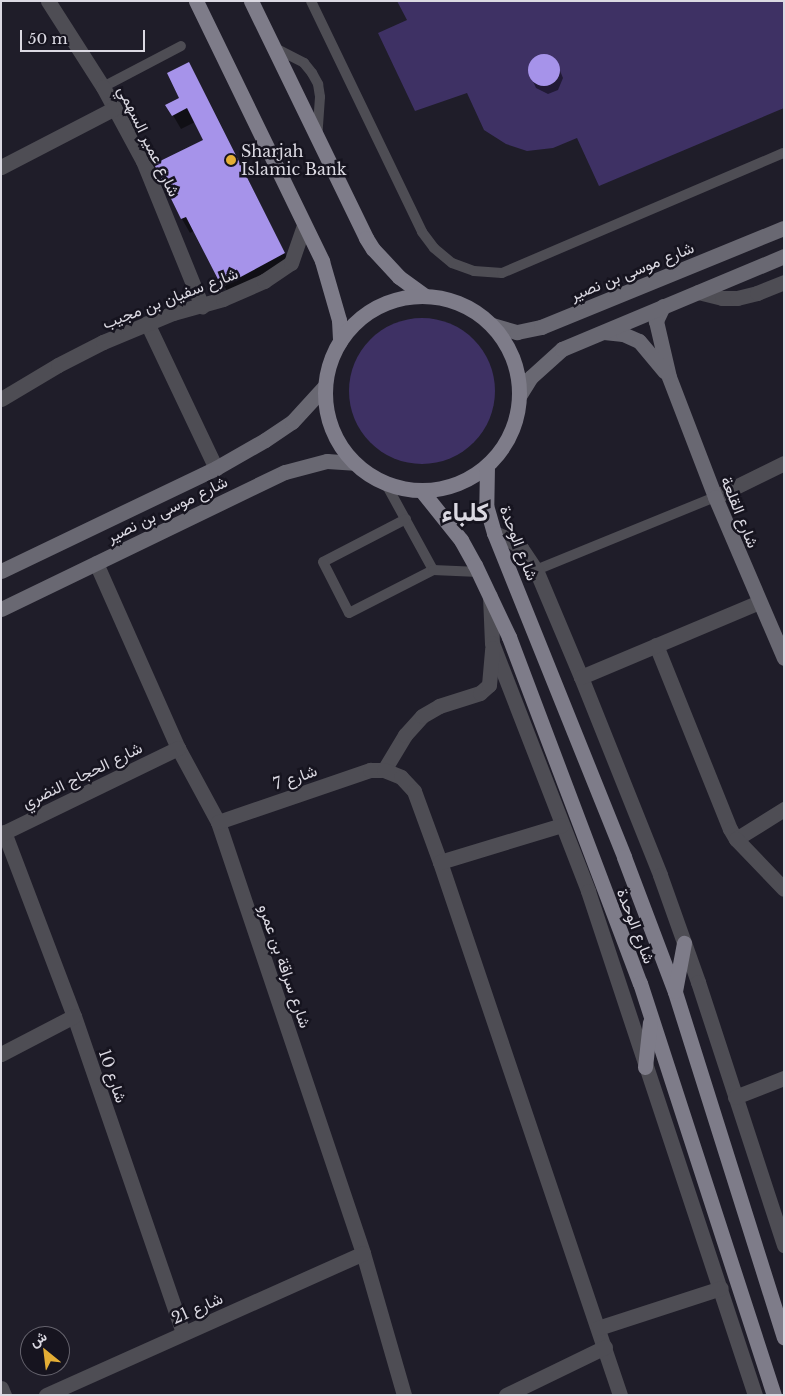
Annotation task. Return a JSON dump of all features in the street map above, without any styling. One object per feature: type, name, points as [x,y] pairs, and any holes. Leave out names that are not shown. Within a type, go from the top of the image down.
[{"type":"main road","points":[[196,1],[322,261],[330,283],[339,320],[340,341]]},
{"type":"main road","points":[[251,1],[373,249],[399,277],[425,296]]},
{"type":"main road","points":[[425,296],[461,304],[477,313],[492,325],[504,340],[513,358],[518,377],[519,396],[513,427],[498,454],[487,466],[460,482],[444,488],[420,490],[386,484],[354,463],[340,446],[331,427],[326,407],[325,386],[332,355],[350,328],[376,308],[392,301],[425,296]]},
{"type":"main road","name":"شارع الوحدة","points":[[487,466],[486,505],[494,533],[603,804],[675,992],[783,1328]]},
{"type":"main road","name":"شارع الوحدة","points":[[420,490],[461,540],[490,594],[509,637],[651,1018],[774,1395]]},
{"type":"main road","points":[[675,992],[684,943]]},
{"type":"main road","points":[[646,1067],[651,1018]]},
{"type":"street","name":"شارع عمير السهمي","points":[[48,1],[103,87],[143,161],[202,306]]},
{"type":"street","points":[[1,167],[115,108]]},
{"type":"street","name":"شارع سفيان بن مجيب","points":[[1,399],[58,365],[147,323],[173,313],[224,299],[264,281],[292,263],[304,226]]},
{"type":"street","name":"شارع موسى بن نصير","points":[[492,325],[517,332],[541,326],[784,228]]},
{"type":"street","points":[[519,396],[531,377],[562,349],[784,256]]},
{"type":"street","points":[[698,292],[722,298],[737,298],[757,293],[784,282]]},
{"type":"street","name":"شارع القلعة","points":[[663,306],[656,321],[669,377],[758,602],[778,629],[784,658]]},
{"type":"street","points":[[147,323],[216,468]]},
{"type":"street","name":"شارع القلعة","points":[[602,332],[623,334],[639,341],[669,377]]},
{"type":"street","name":"شارع موسى بن نصير","points":[[1,571],[216,468],[266,440],[292,422],[325,386]]},
{"type":"street","name":"شارع موسى بن نصير","points":[[1,610],[285,472],[327,461],[354,463]]},
{"type":"street","points":[[715,497],[784,463]]},
{"type":"street","points":[[494,533],[509,539],[521,548],[536,570],[581,677],[660,875],[784,1245]]},
{"type":"street","name":"شارع سراقة بن عمرو","points":[[96,563],[178,748],[218,822],[363,1253],[404,1395]]},
{"type":"street","points":[[490,594],[492,643],[489,685],[480,693],[438,706],[422,716],[405,735],[384,770],[402,777],[414,791],[440,862],[620,1395]]},
{"type":"street","points":[[581,677],[758,602]]},
{"type":"street","points":[[492,643],[588,891],[756,1395]]},
{"type":"street","points":[[656,645],[730,829],[736,839],[784,888]]},
{"type":"street","name":"شارع الحجاج النضري","points":[[3,833],[178,748]]},
{"type":"street","name":"شارع 7","points":[[218,822],[370,770],[384,770]]},
{"type":"street","points":[[736,839],[784,809]]},
{"type":"street","points":[[440,862],[562,825]]},
{"type":"street","name":"شارع 10","points":[[3,833],[74,1016],[183,1334]]},
{"type":"street","points":[[1,1054],[74,1016]]},
{"type":"street","points":[[735,1098],[784,1078]]},
{"type":"street","name":"شارع 21","points":[[46,1395],[363,1253]]},
{"type":"street","points":[[598,1328],[721,1288]]},
{"type":"street","points":[[506,1395],[605,1347]]},
{"type":"street","points":[[1,1388],[4,1395]]},
{"type":"lane","points":[[311,1],[422,232],[434,248],[452,262],[474,270],[502,273],[784,153]]},
{"type":"lane","points":[[103,87],[181,46]]},
{"type":"lane","points":[[273,47],[304,63],[318,84],[320,97],[317,137]]},
{"type":"lane","points":[[386,484],[432,570]]},
{"type":"lane","points":[[536,570],[715,497]]},
{"type":"lane","points":[[406,519],[323,562],[349,613],[432,570],[479,572]]},
{"type":"shaded area","points":[[397,1],[784,1],[784,108],[599,186],[577,138],[553,148],[527,151],[506,144],[484,130],[467,93],[415,111],[378,33],[407,20]]},
{"type":"shaded area","points":[[422,318],[436,319],[450,324],[463,330],[474,339],[483,350],[489,363],[494,377],[494,405],[489,419],[483,432],[474,443],[463,452],[450,458],[436,463],[422,464],[408,463],[394,458],[381,452],[370,443],[361,432],[355,419],[350,405],[349,391],[350,377],[355,363],[361,350],[370,339],[381,330],[394,324],[408,319]]},
{"type":"building","points":[[544,54],[556,58],[560,70],[556,82],[544,86],[532,82],[528,70],[532,58]]},
{"type":"building","points":[[189,62],[285,253],[222,287],[186,217],[181,219],[154,164],[203,140],[187,108],[172,116],[165,105],[179,98],[167,73]]},
{"type":"place","name":"Sharjah Islamic Bank","points":[[231,160]]},
{"type":"district","name":"كلباء","points":[[465,513]]}]
